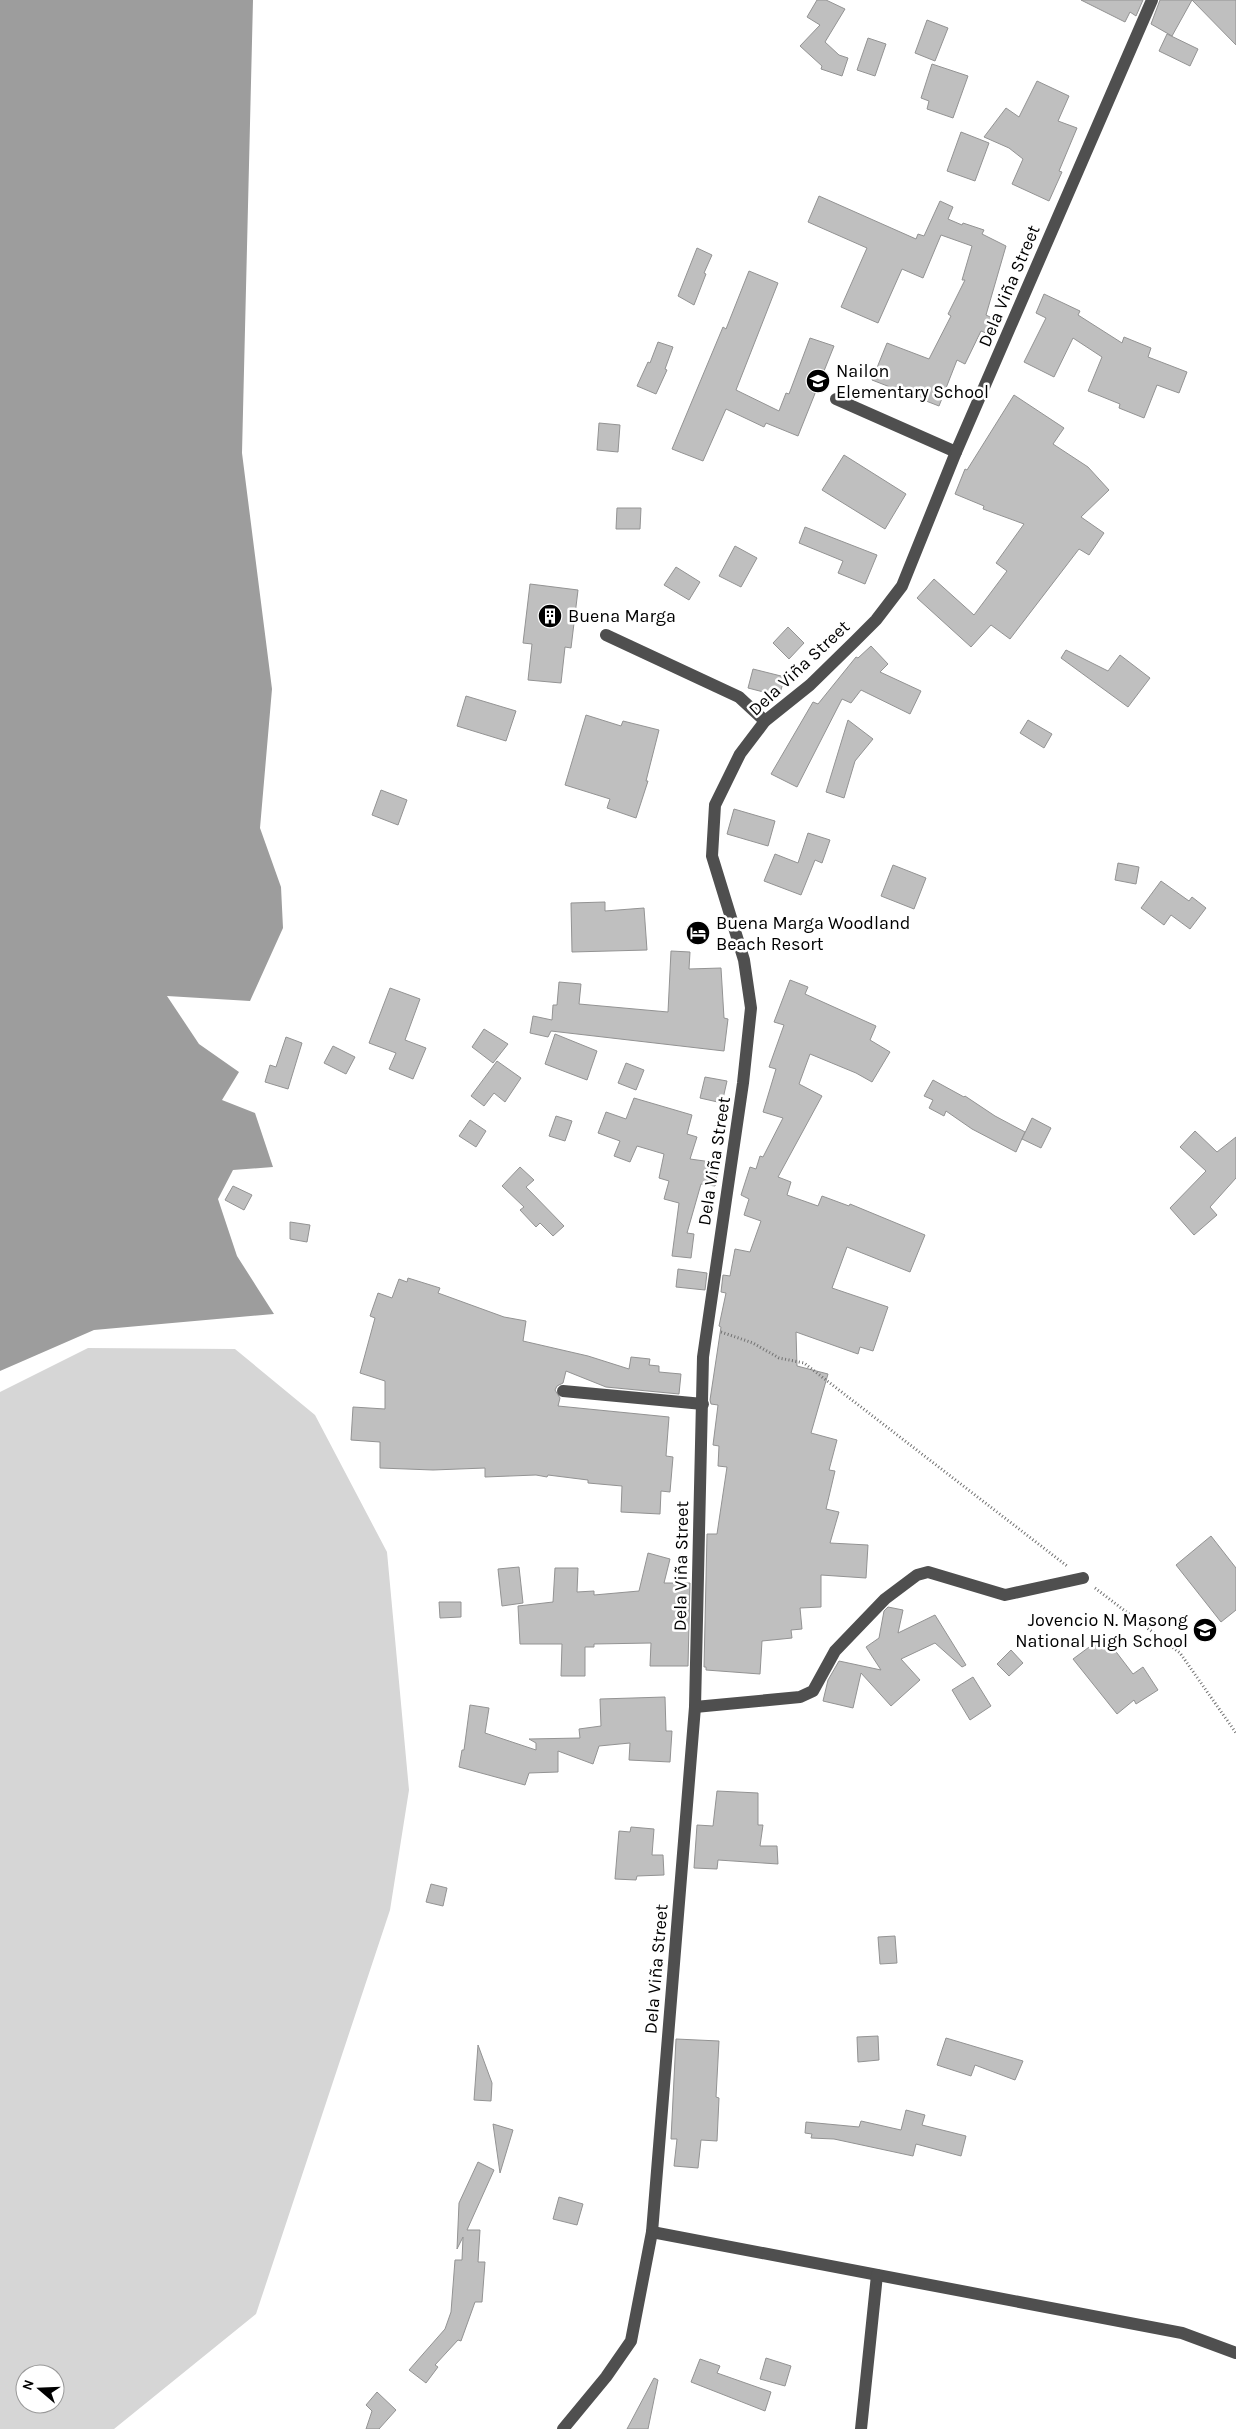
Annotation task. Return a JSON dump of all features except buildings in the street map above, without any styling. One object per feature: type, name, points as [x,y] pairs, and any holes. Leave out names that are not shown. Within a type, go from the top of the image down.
[{"type":"street","name":"Dela Viña Street","points":[[563,2429],[606,2376],[631,2341],[652,2232],[695,1707],[703,1357],[742,1093],[751,1008],[744,960],[712,856],[715,805],[740,754],[765,720],[810,685],[855,641],[876,620],[902,586],[956,452],[1152,0]]},
{"type":"street","points":[[836,399],[956,452]]},
{"type":"street","points":[[606,635],[739,697],[765,720]]},
{"type":"street","points":[[563,1391],[703,1404]]},
{"type":"street","points":[[695,1707],[800,1697],[813,1691],[836,1651],[884,1599],[917,1576],[928,1572],[1005,1595],[1083,1578]]},
{"type":"street","points":[[652,2232],[1182,2333],[1236,2354]]},
{"type":"street","points":[[861,2429],[877,2275]]},
{"type":"path","points":[[706,1327],[753,1343],[779,1358],[804,1363],[1180,1653],[1236,1733]]},
{"type":"shaded area","points":[[0,0],[253,0],[242,453],[272,689],[260,828],[281,887],[283,928],[250,1001],[167,996],[199,1044],[239,1072],[222,1100],[255,1113],[273,1167],[233,1170],[218,1199],[237,1256],[274,1314],[94,1330],[0,1371]]},
{"type":"shaded area","points":[[88,1348],[235,1349],[315,1415],[387,1552],[409,1790],[390,1910],[256,2314],[114,2429],[0,2429],[0,1392]]},
{"type":"place","name":"Nailon Elementary School","points":[[818,381]]},
{"type":"place","name":"Buena Marga","points":[[550,616]]},
{"type":"place","name":"Buena Marga Woodland Beach Resort","points":[[698,933]]},
{"type":"place","name":"Jovencio N. Masong National High School","points":[[1205,1630]]}]
